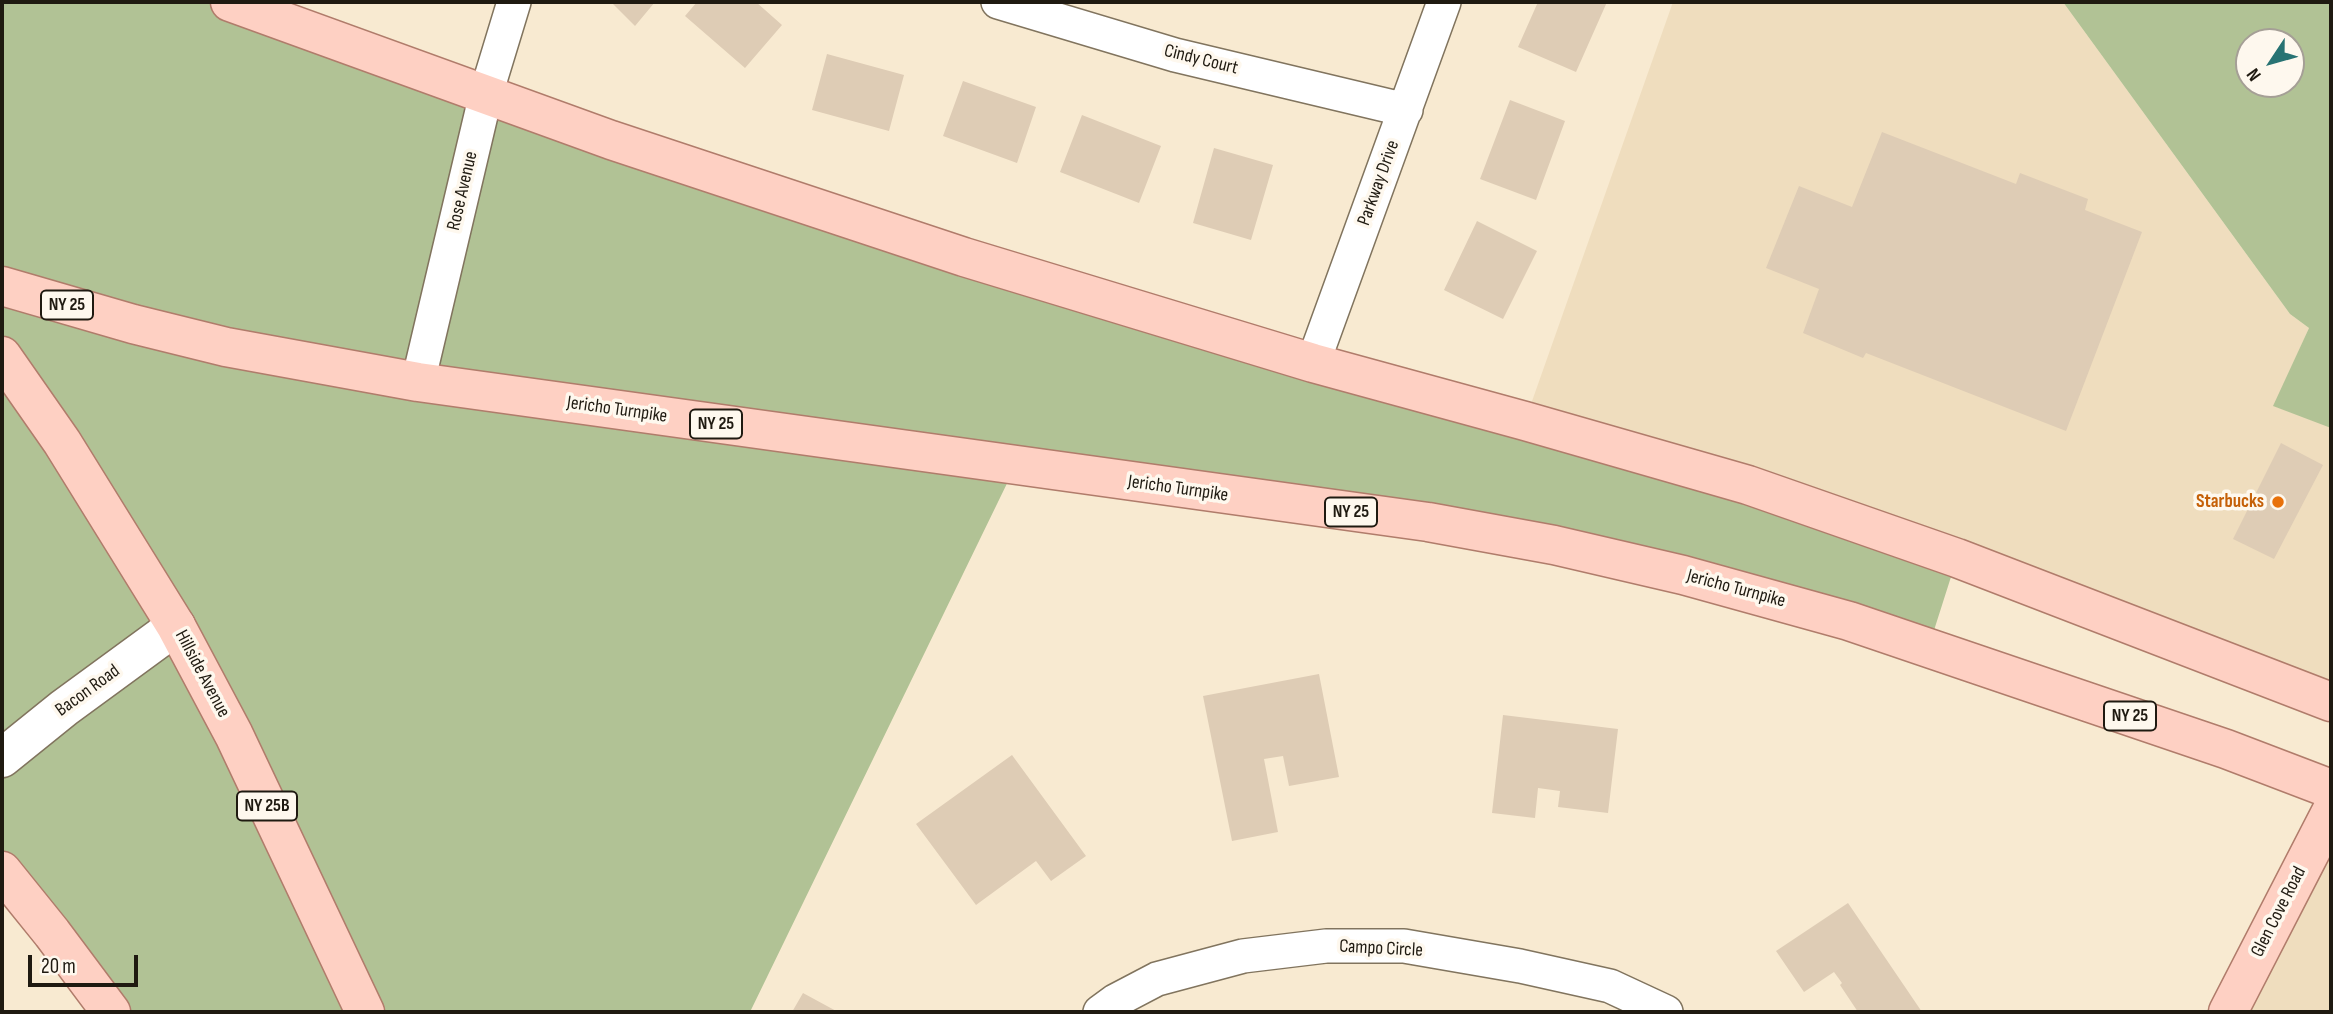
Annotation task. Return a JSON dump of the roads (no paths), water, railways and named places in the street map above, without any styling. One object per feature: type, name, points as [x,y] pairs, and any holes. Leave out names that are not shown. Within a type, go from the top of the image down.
[{"type":"main road","points":[[230,2],[752,188],[964,257],[1313,363],[1771,493],[1957,558],[2331,702]]},
{"type":"main road","name":"Jericho Turnpike","points":[[2,286],[133,324],[226,347],[418,382],[1015,467],[1429,522],[1554,545],[1683,575],[1850,621],[2226,749],[2331,789]]},
{"type":"main road","name":"Hillside Avenue","points":[[2,356],[105,508],[176,626],[234,735],[365,1012]]},
{"type":"main road","name":"Glen Cove Road","points":[[2228,1012],[2331,812]]},
{"type":"main road","points":[[2,872],[111,1012]]},
{"type":"street","name":"Rose Avenue","points":[[418,382],[486,94],[514,2]]},
{"type":"street","name":"Cindy Court","points":[[998,2],[1175,55],[1406,110]]},
{"type":"street","name":"Parkway Drive","points":[[1313,363],[1444,2]]},
{"type":"street","name":"Bacon Road","points":[[2,758],[64,708],[176,626]]},
{"type":"street","name":"Campo Circle","points":[[1100,1012],[1157,979],[1243,956],[1326,946],[1404,946],[1533,969],[1611,986],[1666,1012]]},
{"type":"place","name":"Starbucks","points":[[2278,502]]}]
